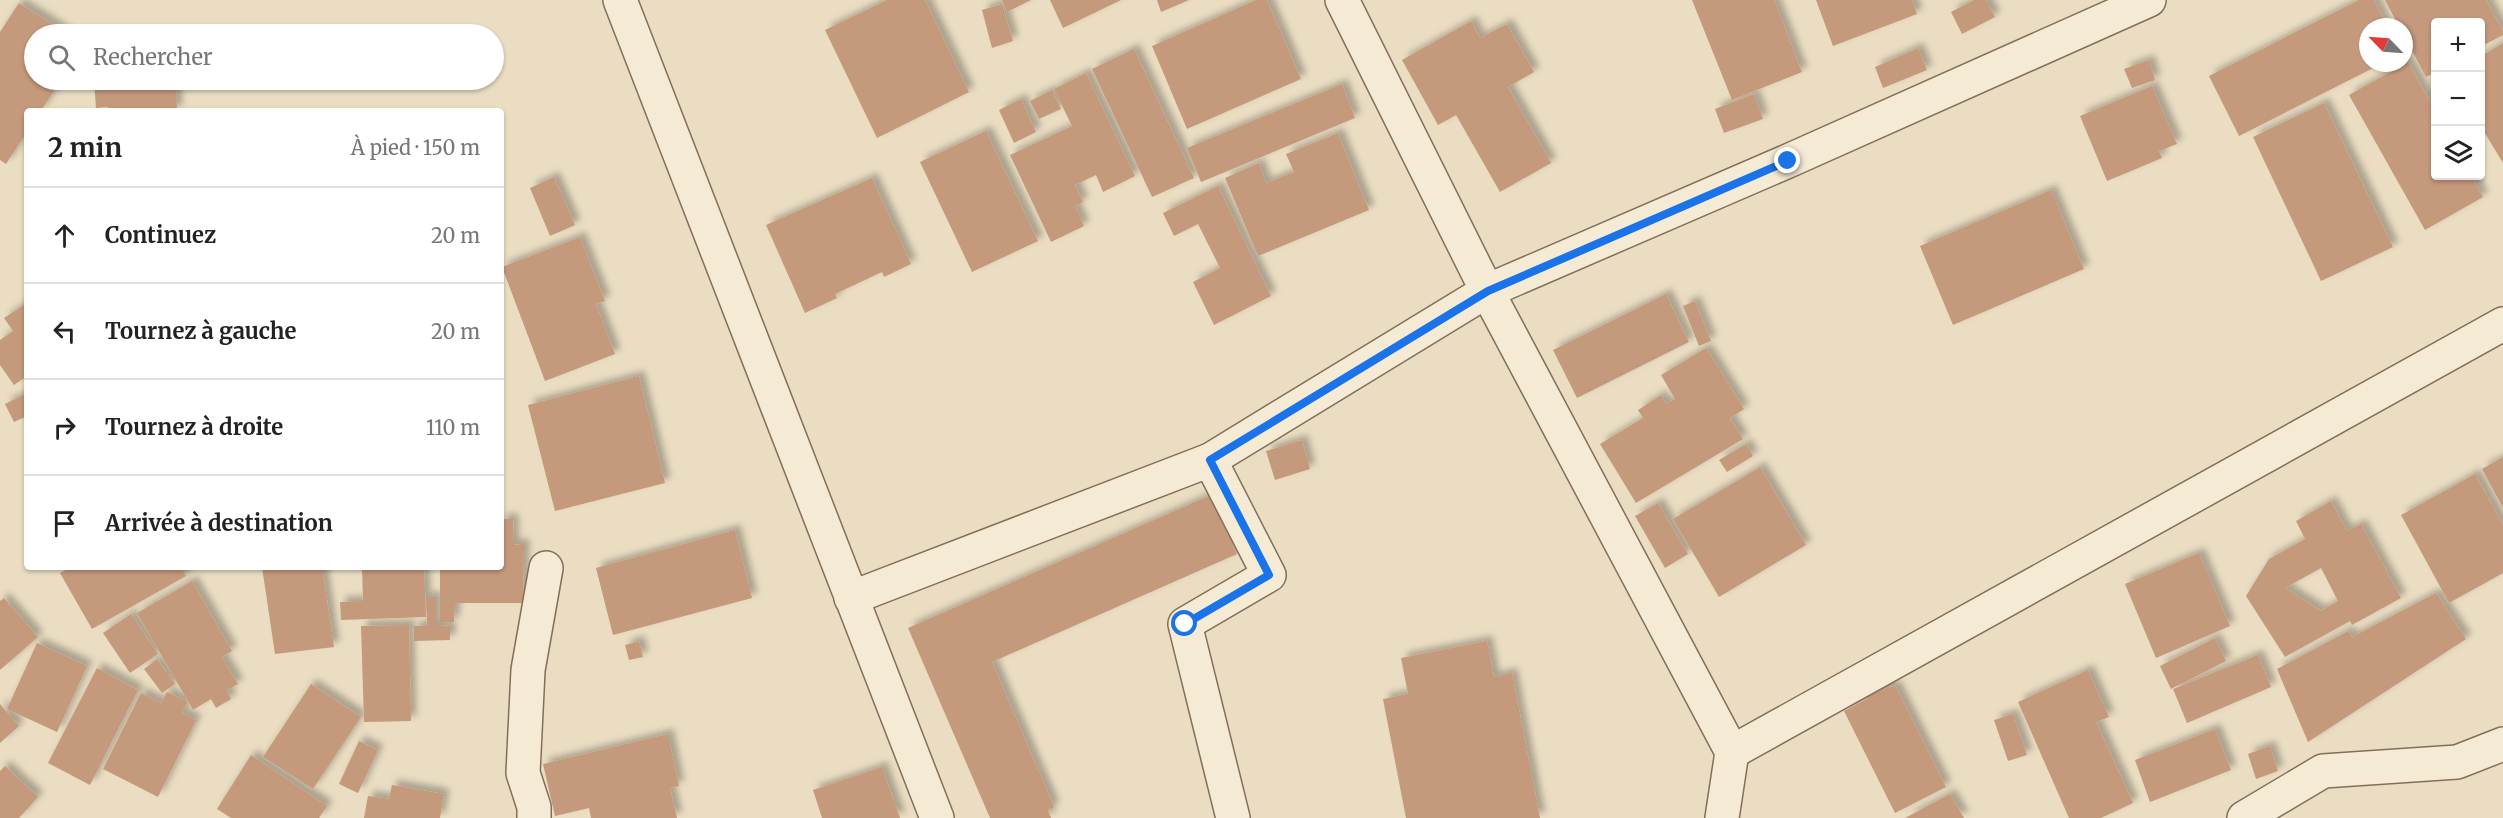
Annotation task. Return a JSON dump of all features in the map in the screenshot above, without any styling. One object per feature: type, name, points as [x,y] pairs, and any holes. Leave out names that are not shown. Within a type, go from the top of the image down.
[{"type":"street","points":[[620,0],[937,818]]},
{"type":"street","points":[[1342,0],[1488,291],[1732,752],[1722,818]]},
{"type":"street","points":[[851,598],[1210,460],[1488,291],[1788,161],[2149,0]]},
{"type":"street","points":[[1732,752],[2503,324]]},
{"type":"street","points":[[1210,460],[1269,575],[1185,624],[1233,818]]},
{"type":"street","points":[[534,818],[534,807],[523,773],[528,670],[546,568]]},
{"type":"street","points":[[2244,818],[2323,771],[2457,762],[2503,744]]},
{"type":"building","points":[[887,0],[925,0],[969,92],[877,138],[825,30]]},
{"type":"building","points":[[1002,0],[1031,0],[1007,12]]},
{"type":"building","points":[[1050,0],[1121,0],[1063,28]]},
{"type":"building","points":[[1157,0],[1189,0],[1161,12]]},
{"type":"building","points":[[1256,0],[1267,0],[1301,79],[1187,129],[1152,46]]},
{"type":"building","points":[[1692,0],[1774,0],[1802,72],[1732,100]]},
{"type":"building","points":[[1816,0],[1912,0],[1917,14],[1833,46]]},
{"type":"building","points":[[1974,0],[1986,0],[1995,17],[1962,34],[1951,12]]},
{"type":"building","points":[[2359,0],[2374,0],[2383,18],[2359,18],[2359,72],[2365,72],[2239,136],[2209,76]]},
{"type":"building","points":[[2385,0],[2486,0],[2503,35],[2485,44],[2485,18],[2431,18],[2431,74],[2426,77],[2413,53],[2413,18],[2394,18]]},
{"type":"building","points":[[19,3],[52,24],[24,24],[24,90],[55,90],[43,108],[24,108],[24,137],[6,164],[0,160],[0,32]]},
{"type":"building","points":[[1002,4],[1013,41],[992,48],[982,10]]},
{"type":"building","points":[[1471,21],[1480,38],[1507,24],[1534,72],[1508,87],[1551,163],[1500,192],[1456,115],[1438,125],[1402,60]]},
{"type":"building","points":[[2503,43],[2503,163],[2485,133],[2485,54]]},
{"type":"building","points":[[1918,48],[1927,70],[1883,88],[1875,67]]},
{"type":"building","points":[[1134,49],[1194,178],[1152,197],[1092,69]]},
{"type":"building","points":[[2149,60],[2155,80],[2132,88],[2124,69]]},
{"type":"building","points":[[2413,71],[2431,103],[2431,180],[2473,180],[2483,197],[2425,230],[2349,95],[2390,72]]},
{"type":"building","points":[[1086,73],[1135,176],[1103,192],[1096,175],[1075,185],[1083,202],[1075,206],[1084,226],[1051,242],[1010,155],[1072,126],[1054,89]]},
{"type":"building","points":[[1342,84],[1355,118],[1201,182],[1187,148]]},
{"type":"building","points":[[2152,86],[2177,144],[2159,151],[2162,158],[2107,181],[2080,116]]},
{"type":"building","points":[[95,90],[176,90],[177,108],[96,108]]},
{"type":"building","points":[[1052,90],[1061,109],[1039,119],[1030,101]]},
{"type":"building","points":[[1754,94],[1763,119],[1724,133],[1715,109]]},
{"type":"building","points":[[1021,99],[1036,132],[1014,143],[999,110]]},
{"type":"building","points":[[2324,103],[2393,247],[2321,281],[2253,137]]},
{"type":"building","points":[[986,131],[1038,241],[972,272],[920,162]]},
{"type":"building","points":[[1338,133],[1369,210],[1258,256],[1225,178],[1259,163],[1266,183],[1294,172],[1286,154]]},
{"type":"building","points":[[554,177],[575,225],[550,236],[530,188]]},
{"type":"building","points":[[872,178],[911,264],[884,277],[882,272],[835,294],[837,298],[805,313],[766,225]]},
{"type":"building","points":[[1218,186],[1271,296],[1214,325],[1193,282],[1220,268],[1198,224],[1174,236],[1163,213]]},
{"type":"building","points":[[2051,190],[2084,269],[1953,325],[1920,246]]},
{"type":"building","points":[[580,237],[605,301],[596,304],[615,354],[545,381],[504,272],[504,266]]},
{"type":"building","points":[[1666,294],[1689,342],[1577,398],[1553,350]]},
{"type":"building","points":[[1695,301],[1711,341],[1699,346],[1683,306]]},
{"type":"building","points":[[24,305],[24,378],[14,385],[0,365],[0,340],[13,331],[4,318]]},
{"type":"building","points":[[1706,348],[1744,409],[1730,418],[1743,439],[1636,503],[1600,444],[1643,418],[1638,410],[1661,395],[1666,404],[1675,399],[1661,375]]},
{"type":"building","points":[[639,376],[665,483],[555,511],[528,405]]},
{"type":"building","points":[[24,394],[24,417],[14,422],[5,404]]},
{"type":"building","points":[[1302,440],[1310,469],[1275,480],[1266,451]]},
{"type":"building","points":[[1746,444],[1753,456],[1727,472],[1719,460]]},
{"type":"building","points":[[2503,457],[2503,508],[2482,469]]},
{"type":"building","points":[[1760,467],[1806,545],[1719,597],[1673,519]]},
{"type":"building","points":[[2475,474],[2503,525],[2503,573],[2449,603],[2401,515]]},
{"type":"building","points":[[1211,495],[1237,554],[992,662],[1054,807],[1048,810],[1051,818],[990,818],[908,628]]},
{"type":"building","points":[[2331,501],[2347,531],[2361,524],[2401,598],[2352,625],[2350,621],[2285,657],[2246,596],[2269,559],[2305,539],[2296,521]],"holes":[[[2321,568],[2338,601],[2321,611],[2285,588]]]},
{"type":"building","points":[[1658,503],[1688,554],[1665,568],[1635,516]]},
{"type":"building","points":[[504,519],[513,519],[514,545],[524,544],[523,603],[455,603],[454,622],[440,622],[440,570],[504,570]]},
{"type":"building","points":[[735,530],[752,598],[613,635],[596,568]]},
{"type":"building","points":[[2199,553],[2230,626],[2156,658],[2125,584]]},
{"type":"building","points":[[66,570],[183,570],[186,576],[92,629],[60,573]]},
{"type":"building","points":[[262,570],[322,570],[334,647],[275,654]]},
{"type":"building","points":[[362,570],[424,570],[426,617],[341,620],[340,602],[363,601]]},
{"type":"building","points":[[192,581],[232,651],[222,657],[238,684],[227,690],[231,699],[216,708],[211,699],[193,710],[137,613]]},
{"type":"building","points":[[2436,593],[2466,639],[2308,742],[2277,669],[2348,631],[2352,637]]},
{"type":"building","points":[[426,597],[436,597],[436,625],[450,626],[450,640],[414,641],[414,626],[427,626]]},
{"type":"building","points":[[4,598],[38,637],[0,670],[0,601]]},
{"type":"building","points":[[131,614],[158,654],[130,673],[103,633]]},
{"type":"building","points":[[409,625],[411,721],[364,722],[361,626]]},
{"type":"building","points":[[2215,638],[2226,661],[2171,689],[2160,666]]},
{"type":"building","points":[[639,641],[643,657],[629,660],[625,645]]},
{"type":"building","points":[[1487,641],[1494,677],[1512,673],[1540,818],[1406,818],[1383,699],[1408,694],[1401,658]]},
{"type":"building","points":[[37,643],[87,666],[57,732],[7,709]]},
{"type":"building","points":[[2258,655],[2271,687],[2187,723],[2173,689]]},
{"type":"building","points":[[157,659],[175,684],[162,693],[144,669]]},
{"type":"building","points":[[97,668],[138,690],[90,785],[48,763]]},
{"type":"building","points":[[2088,670],[2109,717],[2096,722],[2133,803],[2101,818],[2069,818],[2018,702]]},
{"type":"building","points":[[1885,677],[1890,688],[1895,685],[1946,787],[1895,813],[1844,711],[1867,699],[1862,688]]},
{"type":"building","points":[[311,684],[361,717],[313,789],[263,757]]},
{"type":"building","points":[[167,692],[188,702],[182,713],[196,720],[158,797],[103,769],[141,693],[161,703]]},
{"type":"building","points":[[0,704],[19,726],[0,743]]},
{"type":"building","points":[[2013,714],[2027,755],[2008,761],[1994,720]]},
{"type":"building","points":[[2215,729],[2231,770],[2150,802],[2135,760]]},
{"type":"building","points":[[668,734],[679,786],[670,788],[677,818],[591,818],[589,808],[555,816],[543,764]]},
{"type":"building","points":[[359,741],[378,750],[358,793],[339,784]]},
{"type":"building","points":[[2270,746],[2278,771],[2256,779],[2248,754]]},
{"type":"building","points":[[251,755],[327,806],[319,818],[231,818],[217,809]]},
{"type":"building","points":[[5,766],[38,797],[19,818],[0,818],[0,771]]},
{"type":"building","points":[[882,767],[900,818],[822,818],[813,790]]},
{"type":"building","points":[[392,785],[444,794],[440,818],[364,818],[368,796],[389,799]]},
{"type":"building","points":[[1950,794],[1964,818],[1905,818]]},
{"type":"route","points":[[1185,624],[1269,575],[1210,460],[1488,291],[1788,161]]}]
